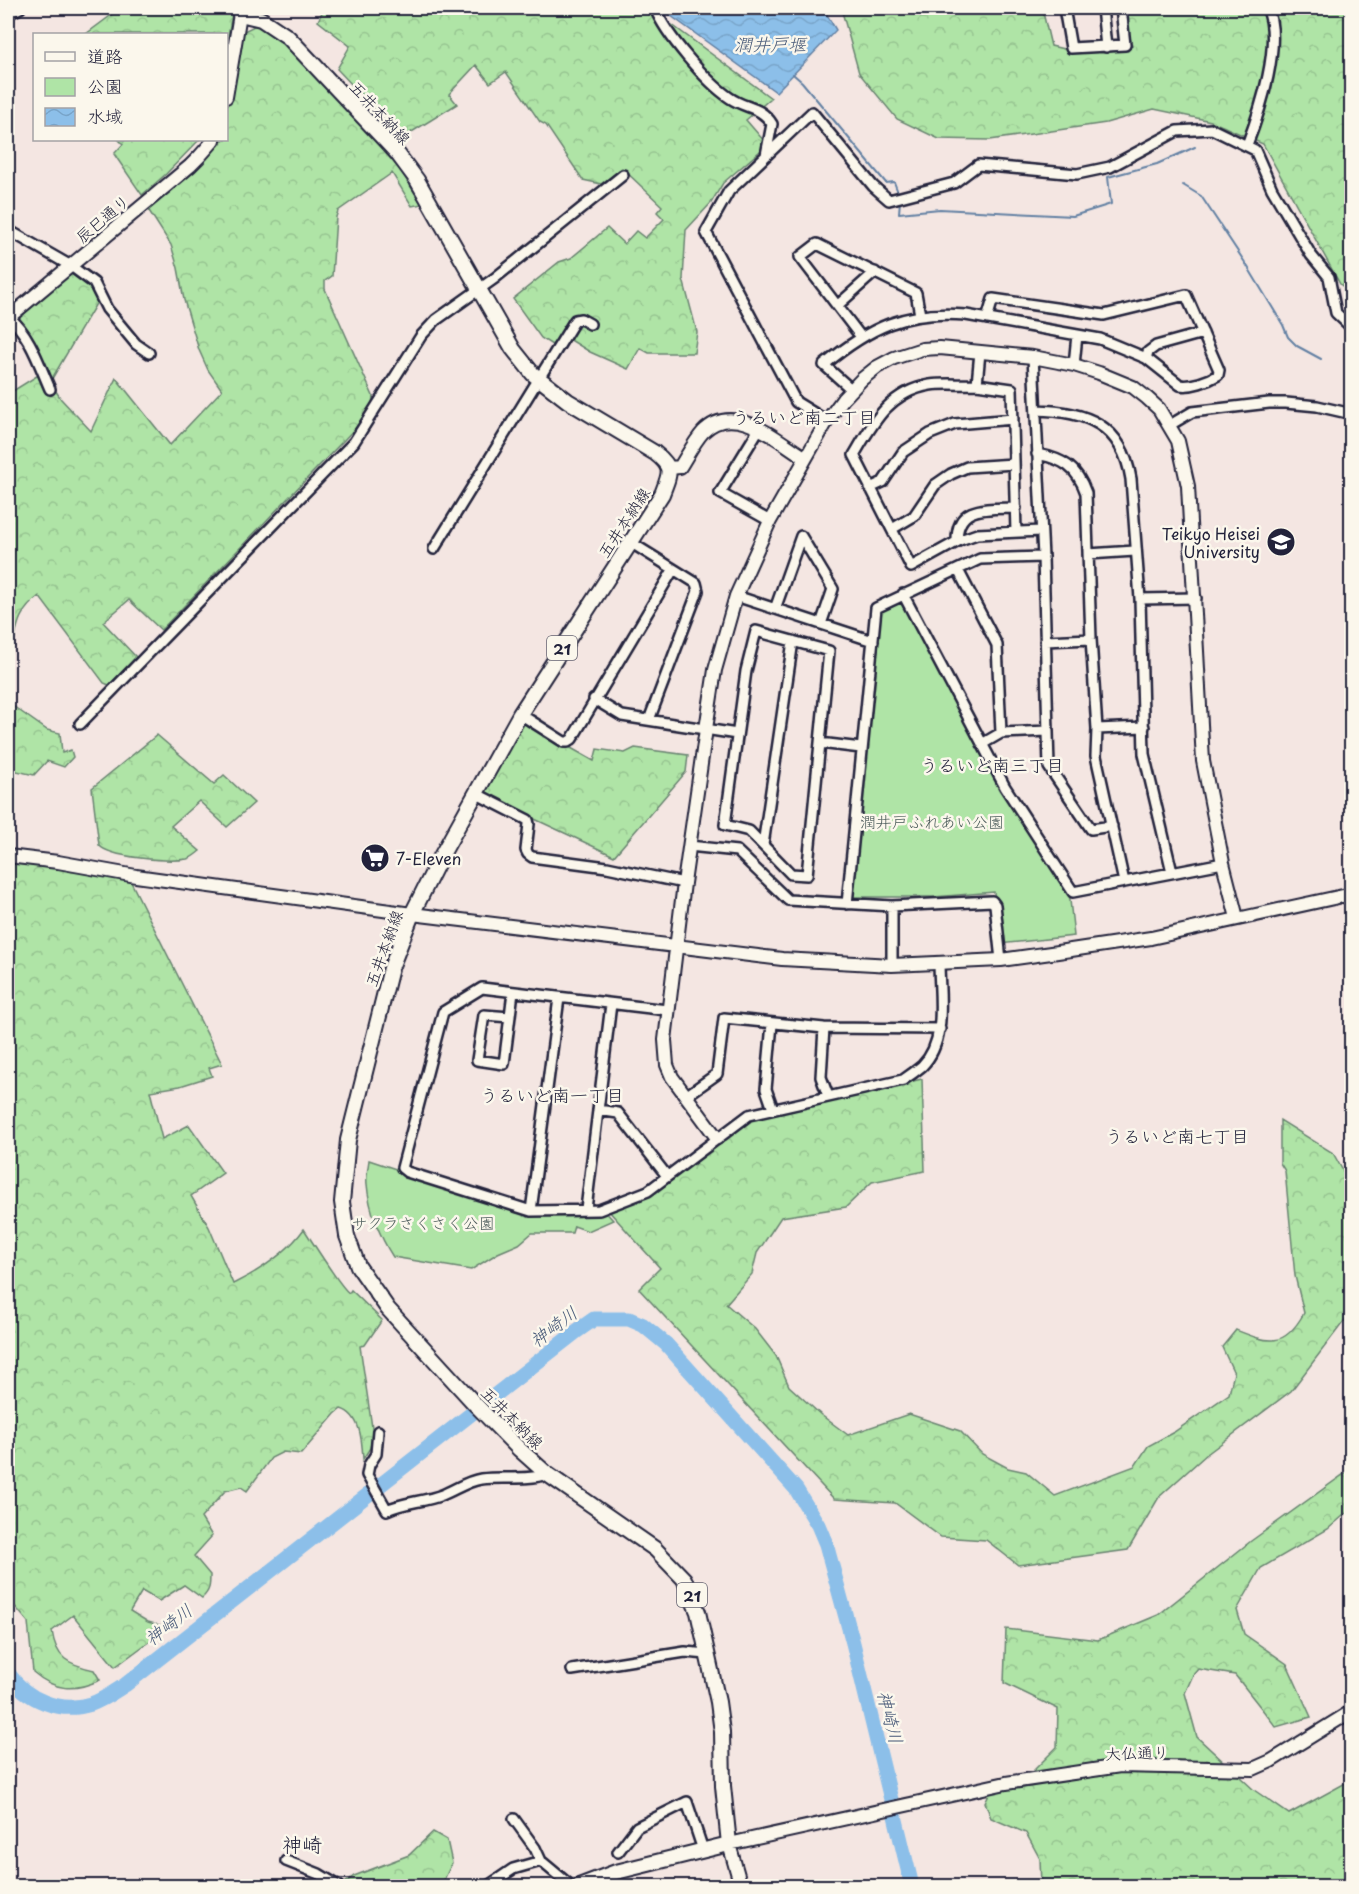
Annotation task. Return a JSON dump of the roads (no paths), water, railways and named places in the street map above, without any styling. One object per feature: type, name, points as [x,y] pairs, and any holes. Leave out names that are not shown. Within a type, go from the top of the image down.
[{"type":"main road","name":"五井本納線","points":[[241,11],[261,19],[288,37],[397,153],[417,180],[513,349],[538,378],[568,401],[655,453],[669,468],[668,479],[662,494],[520,714],[475,793],[412,914],[391,968],[348,1140],[342,1191],[347,1236],[354,1256],[369,1285],[388,1309],[474,1403],[547,1474],[655,1549],[676,1569],[690,1590],[698,1612],[722,1732],[723,1786],[729,1844]]},
{"type":"main road","points":[[579,1887],[616,1872],[729,1844]]},
{"type":"street","points":[[8,14],[20,8]]},
{"type":"street","points":[[655,8],[669,34],[719,90],[733,100],[766,114],[772,124],[765,157]]},
{"type":"street","points":[[1064,8],[1071,48],[1125,45],[1121,8]]},
{"type":"street","points":[[1102,8],[1106,47]]},
{"type":"street","points":[[1247,145],[1258,115],[1274,52],[1267,8]]},
{"type":"street","points":[[228,86],[241,11]]},
{"type":"street","points":[[827,421],[796,402],[706,232],[729,191],[812,112],[873,186],[889,200],[954,183],[978,165],[1077,174],[1110,166],[1178,131],[1212,129],[1255,150],[1272,189],[1311,255],[1329,278],[1336,313],[1352,328]]},
{"type":"street","name":"辰巳通り","points":[[8,317],[200,157],[213,141]]},
{"type":"street","points":[[80,724],[354,442],[421,336],[436,320],[480,288],[622,175]]},
{"type":"street","points":[[8,230],[71,266],[94,283],[106,309],[136,344],[149,352]]},
{"type":"street","points":[[861,337],[800,257],[817,244],[916,293],[920,315]]},
{"type":"street","points":[[838,305],[875,272]]},
{"type":"street","points":[[851,389],[824,365],[861,337],[903,318],[946,314],[1077,335],[1116,345],[1146,358],[1180,385],[1185,386],[1218,375],[1219,370],[1186,295],[1104,315],[993,298],[987,319]]},
{"type":"street","points":[[8,317],[19,325],[25,334],[50,389]]},
{"type":"street","points":[[434,549],[575,320],[581,319],[590,324]]},
{"type":"street","points":[[1146,358],[1148,352],[1156,346],[1203,333]]},
{"type":"street","points":[[1074,365],[1077,335]]},
{"type":"street","points":[[717,1138],[672,1077],[667,1065],[665,1040],[689,846],[715,670],[736,596],[770,521],[827,421],[851,389],[877,367],[908,353],[940,348],[1033,357],[1074,365],[1133,387],[1159,409],[1170,425],[1178,441],[1188,486],[1196,598],[1203,761],[1223,863],[1237,918]]},
{"type":"street","points":[[977,384],[980,352]]},
{"type":"street","points":[[1033,357],[1043,557],[1049,767],[1091,829],[1112,826]]},
{"type":"street","points":[[1016,532],[1012,389],[977,384],[930,385],[902,395],[879,414],[854,455],[911,567],[977,534],[1041,531]]},
{"type":"street","points":[[1170,425],[1192,412],[1269,403],[1309,405],[1352,414]]},
{"type":"street","points":[[1036,410],[1059,410],[1079,414],[1103,427],[1117,442],[1127,462],[1131,479],[1140,599],[1144,754],[1172,872]]},
{"type":"street","points":[[669,468],[680,467],[703,433],[715,423],[733,419],[746,421],[806,458]]},
{"type":"street","points":[[870,488],[883,482],[903,452],[930,434],[955,424],[1013,419]]},
{"type":"street","points":[[759,429],[720,493],[770,521]]},
{"type":"street","points":[[1037,454],[1065,461],[1082,481],[1086,493],[1091,639],[1097,729],[1096,756],[1124,882]]},
{"type":"street","points":[[892,529],[914,516],[935,485],[951,474],[967,467],[1014,464]]},
{"type":"street","points":[[957,542],[956,529],[965,515],[978,510],[1016,508]]},
{"type":"street","points":[[775,609],[801,536],[833,589],[821,624]]},
{"type":"street","points":[[630,542],[696,583],[698,591],[649,720]]},
{"type":"street","points":[[1088,554],[1135,551]]},
{"type":"street","points":[[848,904],[876,608],[980,559],[1043,557]]},
{"type":"street","points":[[520,714],[564,741],[568,742],[572,739],[673,570]]},
{"type":"street","points":[[958,570],[997,645],[1001,733]]},
{"type":"street","points":[[903,594],[1005,787],[1073,892],[1223,863]]},
{"type":"street","points":[[736,596],[873,641]]},
{"type":"street","points":[[1140,599],[1196,598]]},
{"type":"street","points":[[756,630],[793,641],[829,651],[807,875],[791,874],[749,831],[725,825],[746,671],[756,630]]},
{"type":"street","points":[[1046,641],[1091,639]]},
{"type":"street","points":[[763,845],[793,641]]},
{"type":"street","points":[[594,699],[622,716],[737,734]]},
{"type":"street","points":[[1097,729],[1144,727]]},
{"type":"street","points":[[982,744],[1001,733],[1047,731]]},
{"type":"street","points":[[820,743],[861,748]]},
{"type":"street","points":[[475,793],[528,820],[530,824],[526,850],[532,857],[607,867],[684,883]]},
{"type":"street","points":[[689,846],[737,851],[788,900],[892,906],[992,900],[995,905],[1001,960]]},
{"type":"street","points":[[8,856],[58,862],[148,878],[412,914],[782,959],[892,965],[1001,960],[1150,938],[1352,894]]},
{"type":"street","points":[[892,906],[892,965]]},
{"type":"street","points":[[667,1011],[482,988],[443,1012],[402,1168],[407,1172],[531,1211],[599,1210],[648,1191],[749,1115],[903,1080],[923,1065],[936,1044],[940,1029],[939,962]]},
{"type":"street","points":[[510,1017],[484,1015],[477,1060],[504,1064],[510,1017],[513,992]]},
{"type":"street","points":[[531,1211],[559,998]]},
{"type":"street","points":[[586,1209],[611,1004]]},
{"type":"street","points":[[686,1096],[717,1074],[724,1018],[824,1028],[940,1029]]},
{"type":"street","points":[[772,1024],[766,1089],[772,1108]]},
{"type":"street","points":[[824,1028],[821,1077],[828,1096]]},
{"type":"street","points":[[598,1110],[618,1113],[667,1176]]},
{"type":"street","points":[[378,1431],[376,1454],[369,1465],[367,1476],[387,1510],[442,1495],[477,1479],[537,1478],[547,1474]]},
{"type":"street","points":[[572,1670],[685,1652],[707,1654]]},
{"type":"street","name":"大仏通り","points":[[729,1844],[1006,1783],[1120,1766],[1253,1769],[1271,1761],[1352,1711]]},
{"type":"street","points":[[618,1852],[637,1827],[687,1802],[704,1851]]},
{"type":"street","points":[[514,1819],[535,1848],[541,1861],[571,1887]]},
{"type":"street","points":[[729,1844],[741,1887]]},
{"type":"street","points":[[286,1861],[319,1874],[339,1887]]},
{"type":"street","points":[[488,1887],[513,1869],[541,1861]]},
{"type":"water","name":"潤井戸堰","points":[[660,8],[823,8],[836,30],[776,92]]},
{"type":"waterway","points":[[793,74],[886,183],[894,182],[899,195]]},
{"type":"waterway","points":[[900,201],[899,213],[940,209],[1073,216],[1111,204],[1108,177],[1157,164],[1195,147]]},
{"type":"waterway","points":[[1183,185],[1201,196],[1246,264],[1288,337],[1297,346],[1321,359]]},
{"type":"waterway","name":"神崎川","points":[[8,1673],[24,1691],[56,1706],[79,1707],[104,1698],[125,1685],[577,1331],[594,1319],[629,1319],[643,1325],[666,1344],[796,1489],[818,1525],[826,1544],[853,1643],[912,1886]]},
{"type":"place","name":"Teikyo Heisei University","points":[[1281,542]]},
{"type":"place","name":"7-Eleven","points":[[375,858]]},
{"type":"district","name":"うるいど南二丁目","points":[[804,416]]},
{"type":"district","name":"うるいど南三丁目","points":[[992,764]]},
{"type":"district","name":"うるいど南一丁目","points":[[552,1094]]},
{"type":"district","name":"うるいど南七丁目","points":[[1177,1135]]},
{"type":"district","name":"神崎","points":[[302,1844]]},
{"type":"park label","name":"潤井戸ふれあい公園","points":[[932,821]]},
{"type":"park label","name":"サクラさくさく公園","points":[[423,1222]]}]
